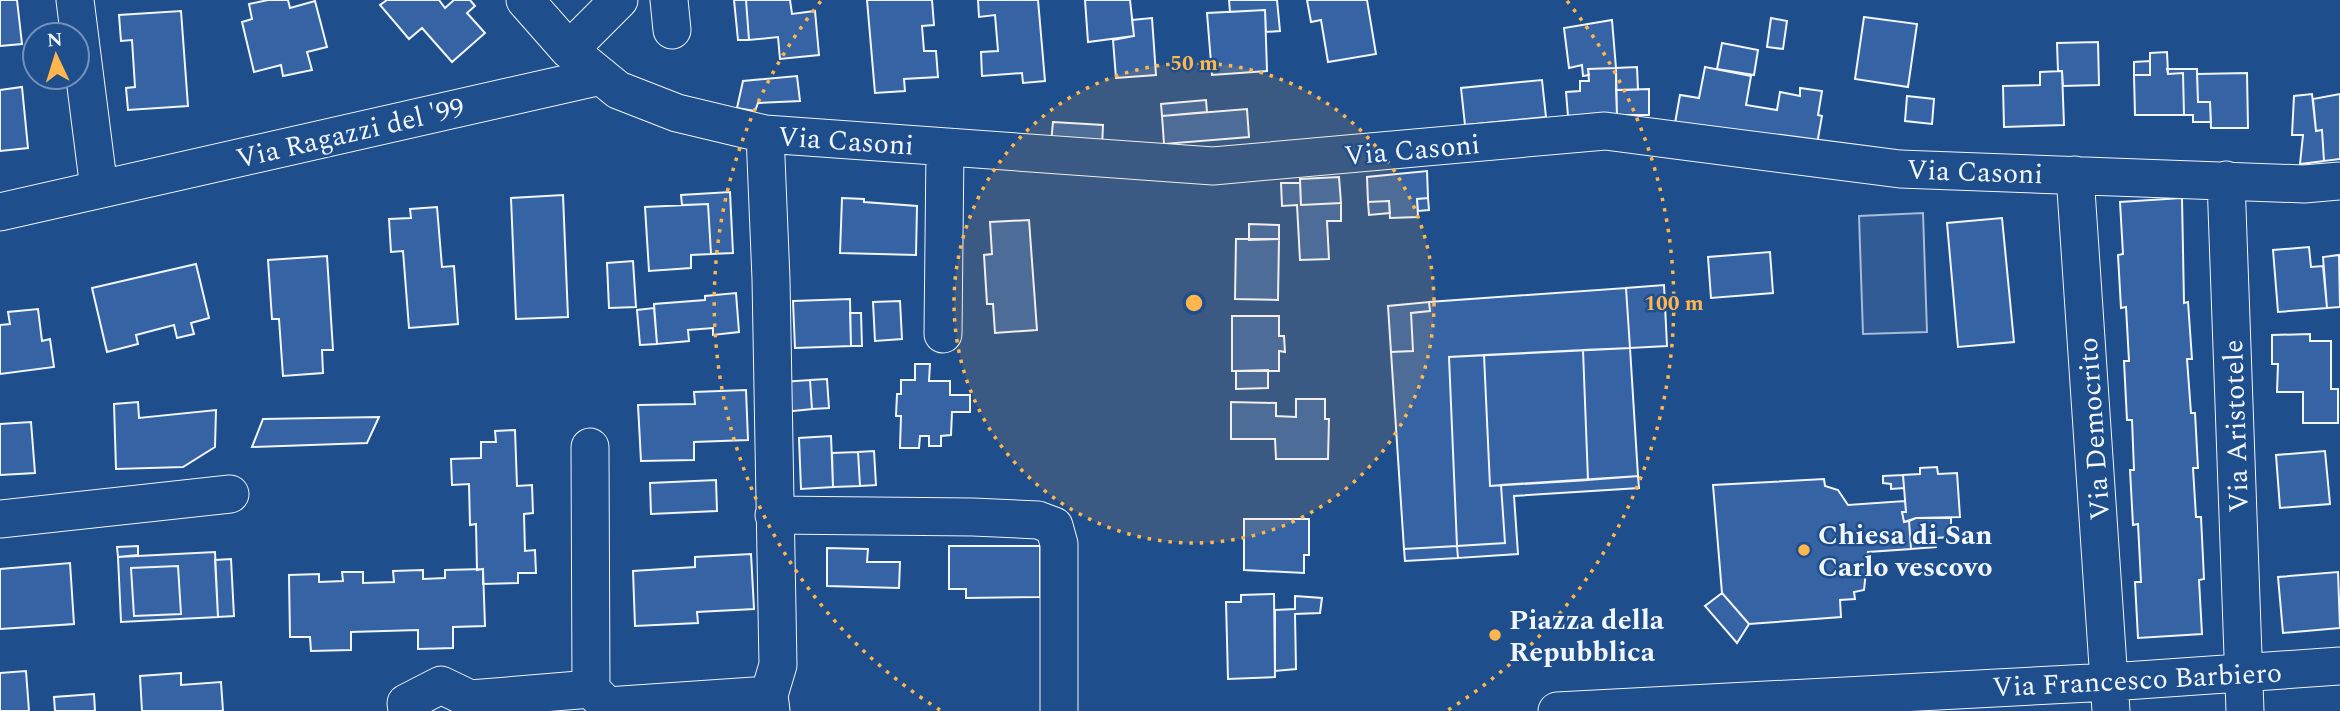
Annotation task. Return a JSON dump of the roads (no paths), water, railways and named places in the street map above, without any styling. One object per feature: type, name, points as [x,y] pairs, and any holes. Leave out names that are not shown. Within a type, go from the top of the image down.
[{"type":"street","points":[[75,0],[99,189]]},
{"type":"street","name":"Via Casoni","points":[[526,0],[569,50],[618,90],[677,113],[765,134],[1213,166],[1605,131],[1900,169],[2304,184],[2340,181]]},
{"type":"street","points":[[569,50],[619,0]]},
{"type":"street","name":"Via Ragazzi del '99","points":[[0,212],[601,76]]},
{"type":"street","points":[[590,447],[591,689],[607,706],[770,703],[778,665],[773,360],[765,134]]},
{"type":"street","points":[[943,334],[944,147]]},
{"type":"street","name":"Via Democrito","points":[[2075,175],[2111,696]]},
{"type":"street","name":"Via Aristotele","points":[[2227,180],[2245,711]]},
{"type":"street","points":[[0,519],[230,494]]},
{"type":"street","points":[[774,515],[973,517],[1038,520],[1054,526],[1059,544],[1059,711]]},
{"type":"street","name":"Via Francesco Barbiero","points":[[1557,711],[2111,696],[2243,673],[2340,666]]},
{"type":"street","points":[[407,711],[406,703],[441,685],[470,699],[591,689]]},
{"type":"place","name":"Chiesa di San Carlo vescovo","points":[[1804,550]]},
{"type":"place","name":"Piazza della Repubblica","points":[[1495,635]]}]
